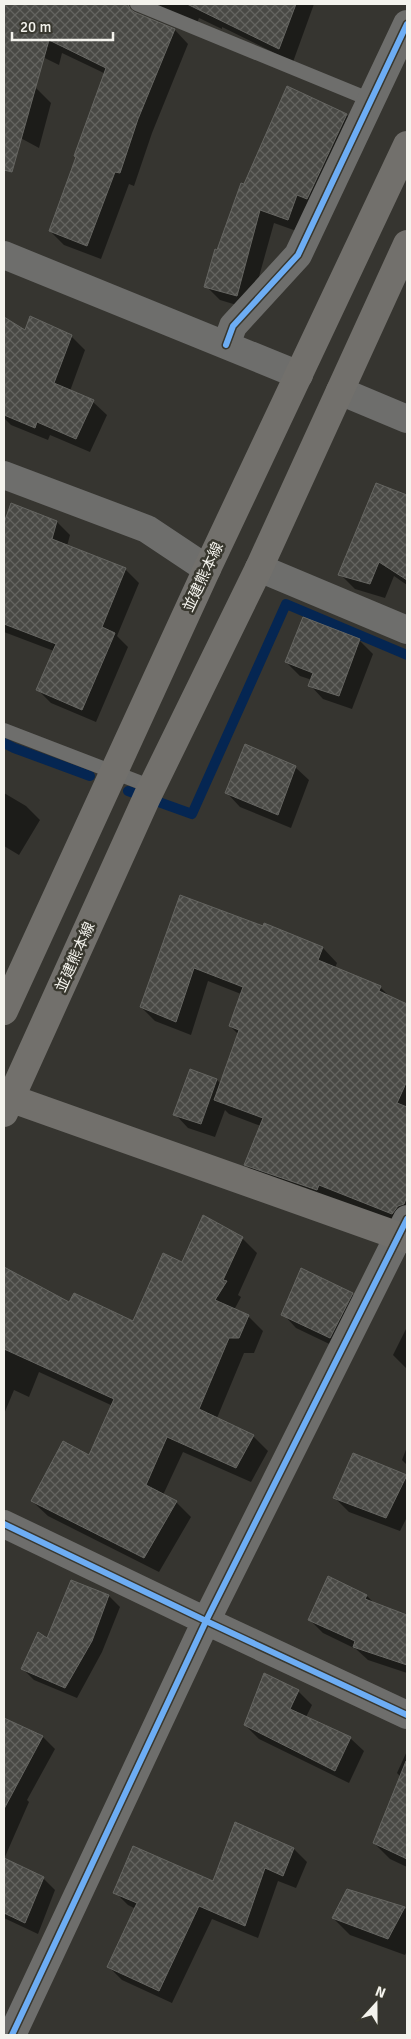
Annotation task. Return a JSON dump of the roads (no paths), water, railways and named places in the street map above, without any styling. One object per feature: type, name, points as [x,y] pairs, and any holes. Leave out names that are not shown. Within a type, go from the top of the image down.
[{"type":"main road","name":"並建熊本線","points":[[4,1011],[207,569],[407,145]]},
{"type":"main road","name":"並建熊本線","points":[[405,1232],[6,1103],[152,787],[259,568],[407,244]]},
{"type":"street","points":[[226,345],[233,326],[298,255],[407,24]]},
{"type":"street","points":[[4,256],[299,375]]},
{"type":"street","points":[[340,391],[407,419]]},
{"type":"street","points":[[4,475],[147,529],[207,569]]},
{"type":"street","points":[[259,568],[407,630]]},
{"type":"street","points":[[12,2035],[206,1622],[405,1232]]},
{"type":"street","points":[[4,1524],[206,1622],[407,1715]]},
{"type":"lane","points":[[137,4],[371,100]]},
{"type":"lane","points":[[4,730],[152,787]]},
{"type":"waterway","points":[[128,791],[192,814],[286,604],[407,655]]},
{"type":"waterway","points":[[4,743],[90,776]]}]
